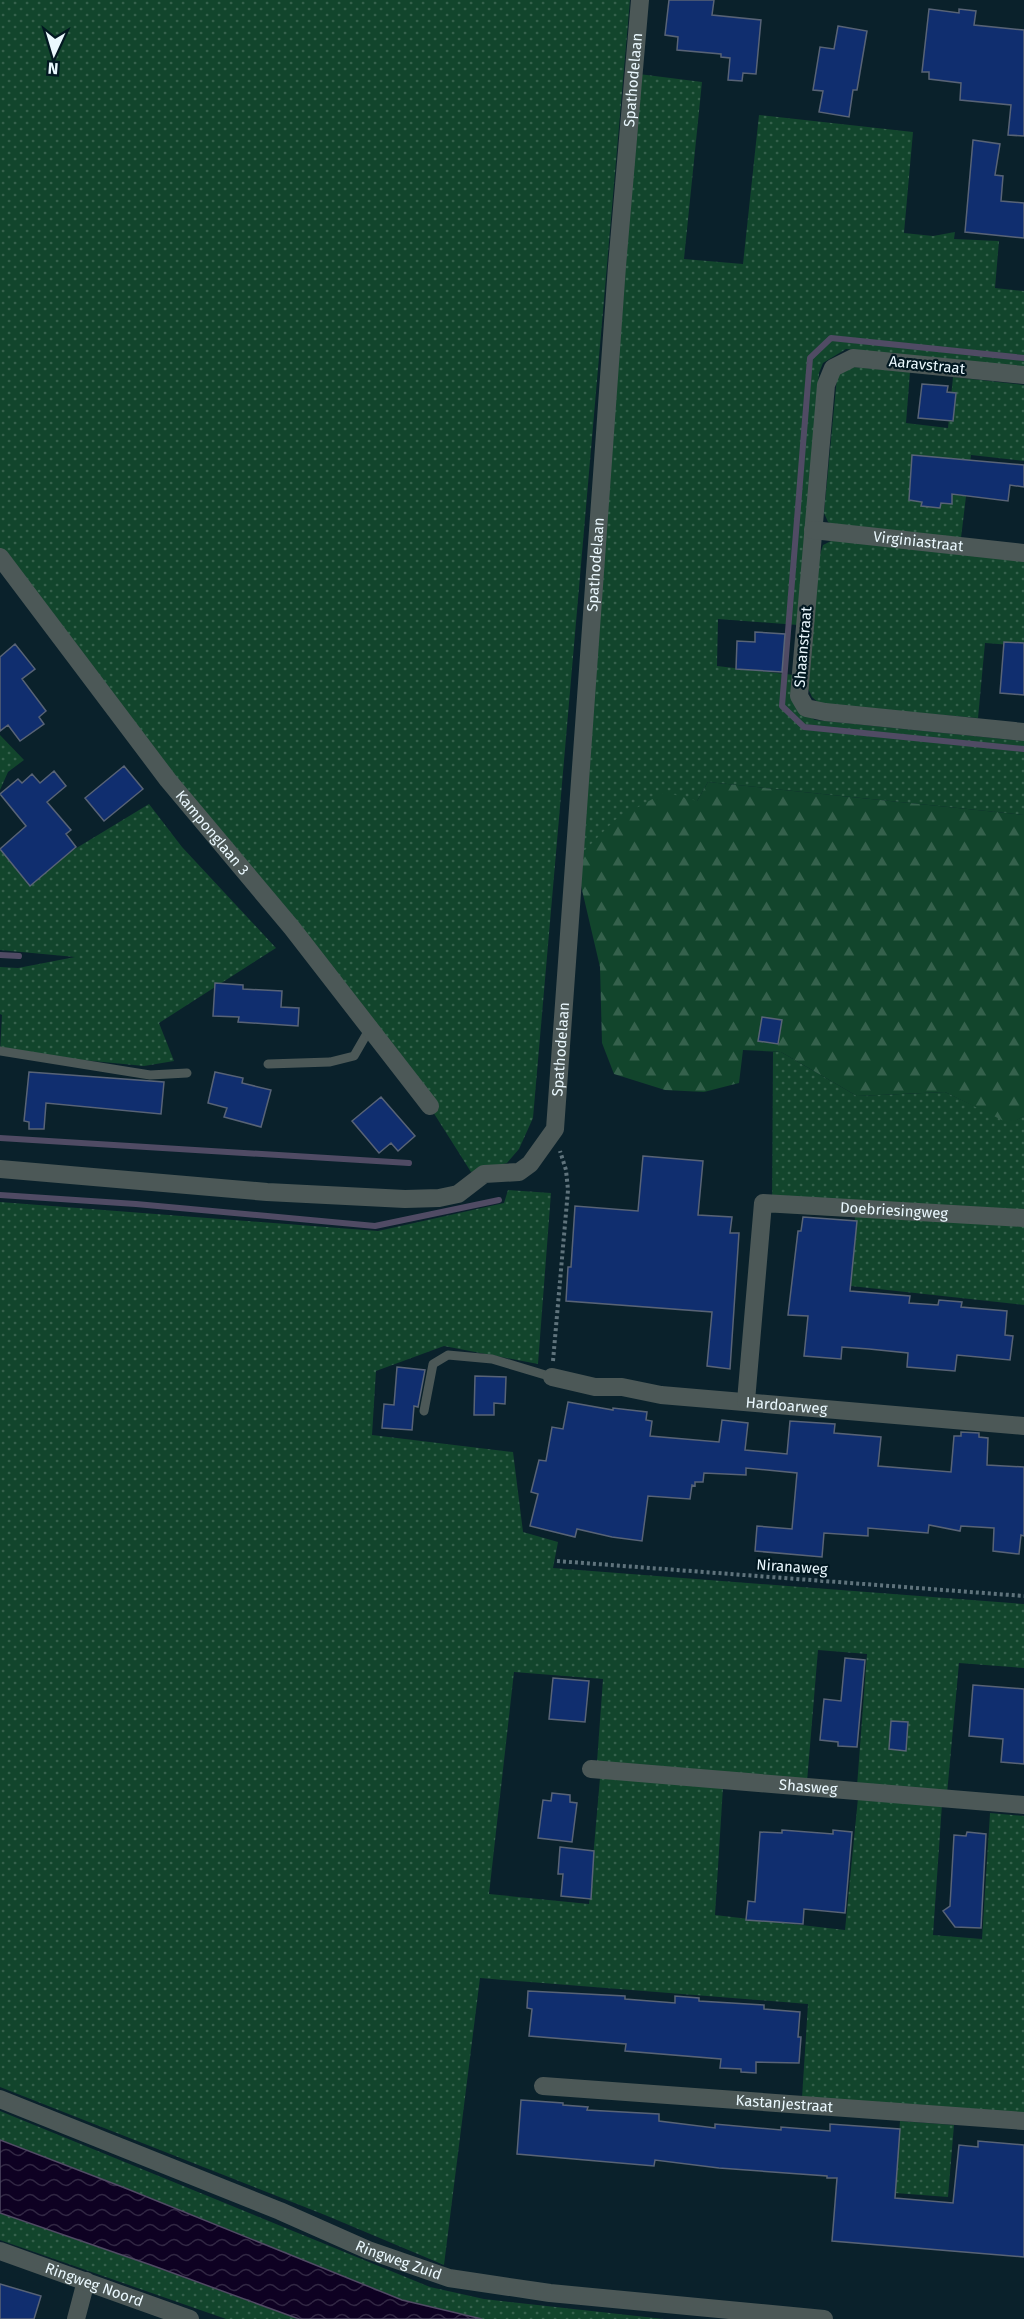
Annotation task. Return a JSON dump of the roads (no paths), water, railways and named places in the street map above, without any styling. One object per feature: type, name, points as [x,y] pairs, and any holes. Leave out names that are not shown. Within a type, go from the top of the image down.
[{"type":"street","name":"Spathodelaan","points":[[0,1169],[267,1192],[439,1198],[458,1194],[470,1187],[483,1174],[519,1172],[530,1164],[555,1129],[639,0]]},
{"type":"street","name":"Aaravstraat","points":[[832,368],[853,358],[1024,375]]},
{"type":"street","name":"Shaanstraat","points":[[832,368],[826,386],[799,696],[806,708],[825,712],[1024,732]]},
{"type":"street","name":"Virginiastraat","points":[[813,530],[1024,553]]},
{"type":"street","name":"Kamponglaan 3","points":[[0,556],[168,780],[292,928],[430,1106]]},
{"type":"street","name":"Doebriesingweg","points":[[746,1401],[763,1203],[1024,1218]]},
{"type":"street","name":"Hardoarweg","points":[[552,1377],[595,1387],[622,1387],[661,1395],[1024,1426]]},
{"type":"street","name":"Shasweg","points":[[591,1769],[1024,1805]]},
{"type":"street","name":"Kastanjestraat","points":[[543,2086],[1024,2121]]},
{"type":"street","name":"Ringweg Zuid","points":[[0,2099],[280,2211],[368,2250],[449,2278],[550,2293],[824,2319]]},
{"type":"street","name":"Ringweg Noord","points":[[0,2251],[190,2319]]},
{"type":"street","points":[[76,2319],[86,2281]]},
{"type":"lane","points":[[268,1064],[330,1062],[354,1056],[369,1030]]},
{"type":"lane","points":[[0,1051],[150,1075],[187,1073]]},
{"type":"lane","points":[[424,1411],[433,1364],[448,1355],[492,1359],[552,1377]]},
{"type":"water","points":[[0,2140],[402,2300],[482,2319],[299,2319],[0,2213]]},
{"type":"waterway","points":[[1024,358],[831,338],[810,358],[782,706],[804,727],[1024,749]]},
{"type":"waterway","points":[[0,955],[19,956]]},
{"type":"waterway","points":[[0,1138],[409,1163]]},
{"type":"waterway","points":[[0,1195],[136,1204],[375,1226],[499,1200]]}]
